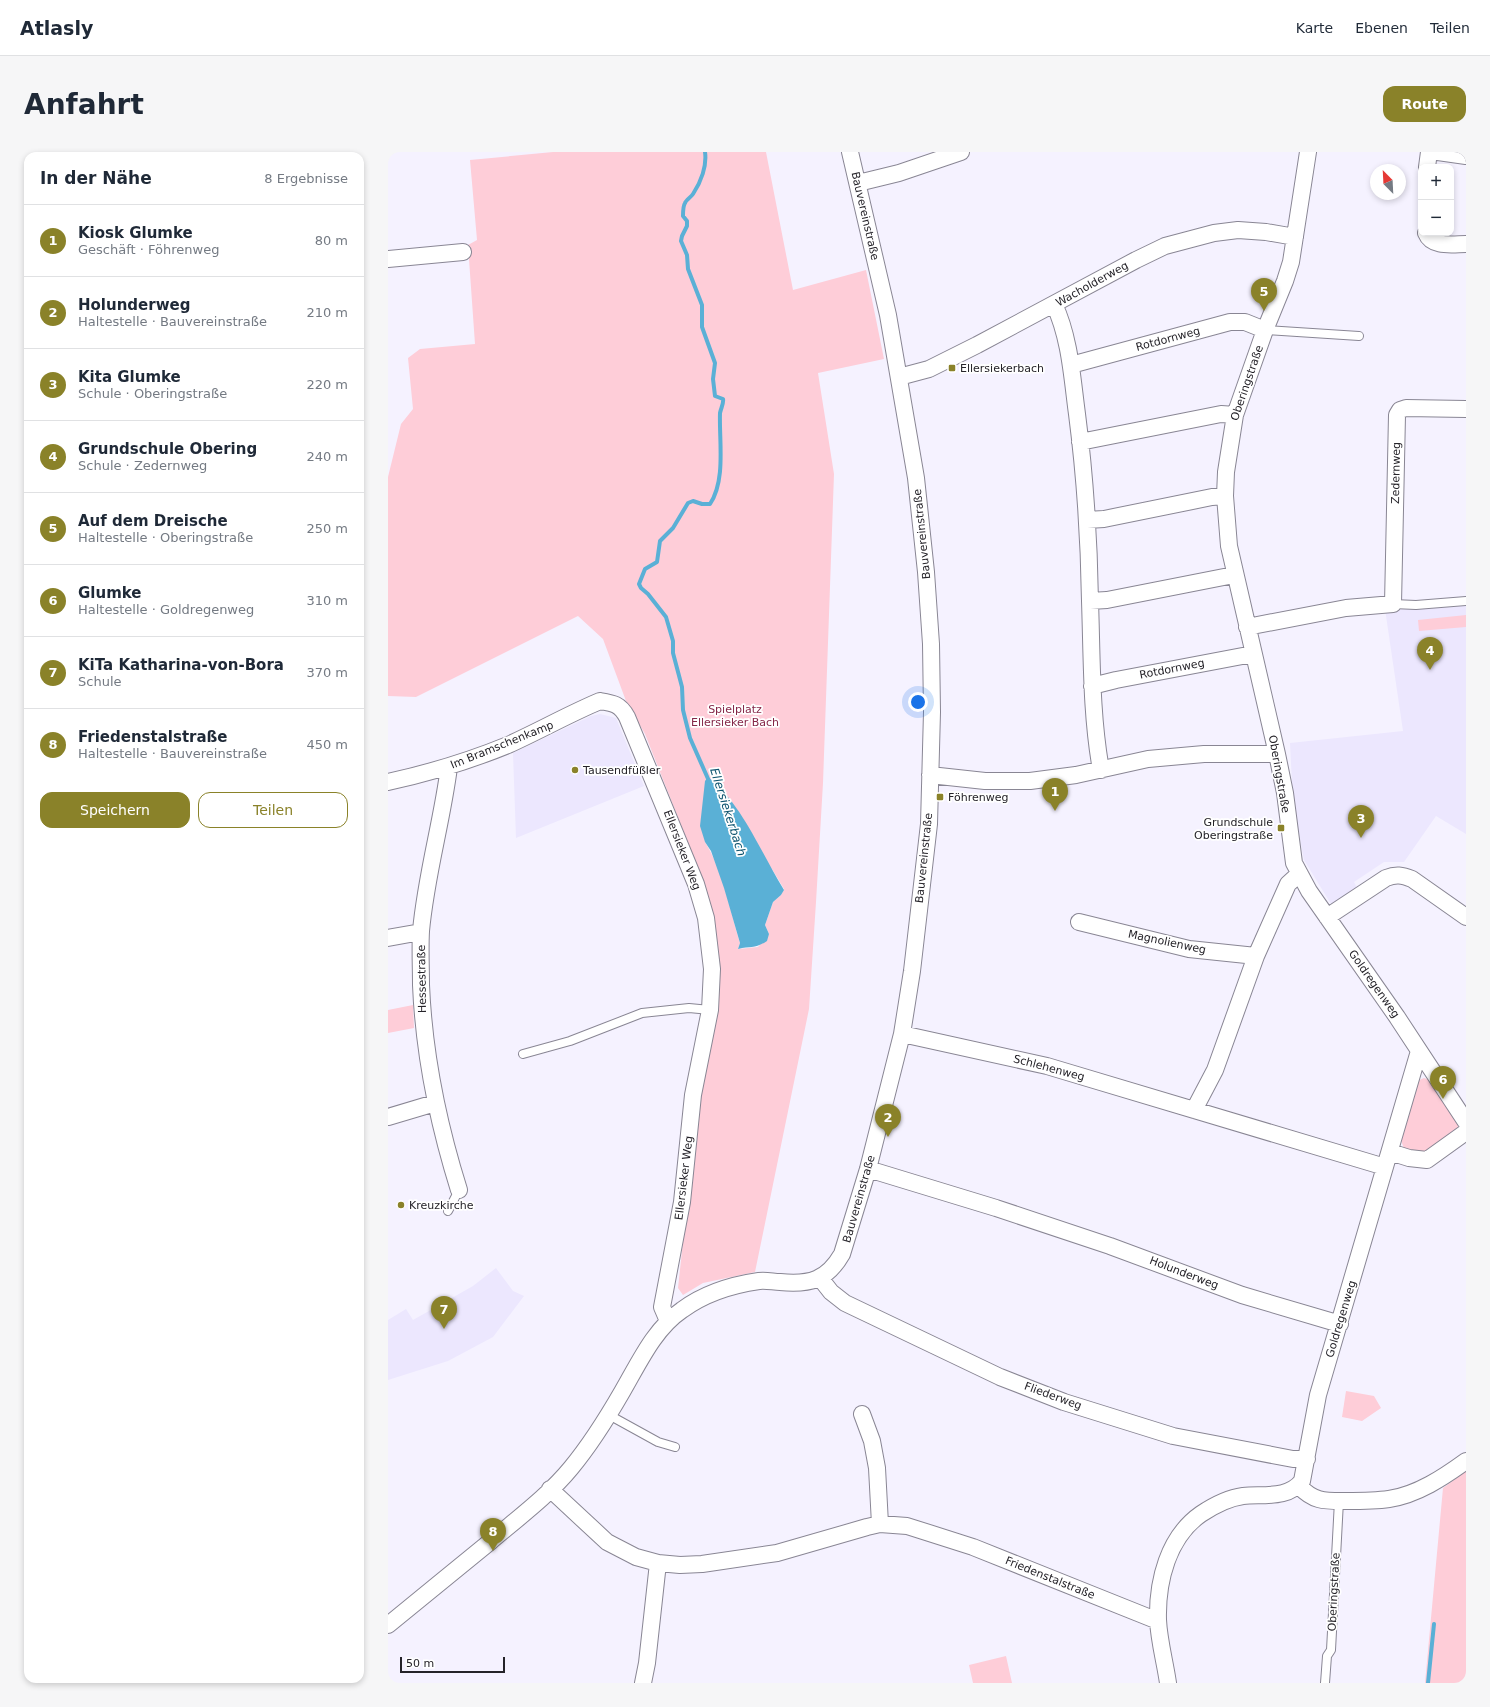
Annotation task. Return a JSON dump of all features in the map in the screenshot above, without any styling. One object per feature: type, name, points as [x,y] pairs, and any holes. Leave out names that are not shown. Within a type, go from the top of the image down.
[{"type":"street","name":"Bauvereinstraße","points":[[388,1625],[522,1515],[570,1469],[609,1415],[654,1337],[668,1321],[681,1310],[717,1290],[761,1281],[798,1284],[820,1278],[837,1264],[842,1254],[868,1169],[902,1034],[912,971],[929,824],[932,689],[931,644],[916,478],[888,315],[850,152]]},
{"type":"street","points":[[858,183],[899,173],[961,152]]},
{"type":"street","name":"Oberingstraße","points":[[1308,152],[1291,262],[1234,415],[1226,472],[1225,496],[1229,546],[1234,575],[1277,754],[1285,793],[1294,863],[1299,874],[1327,917]]},
{"type":"street","points":[[1427,164],[1429,152]]},
{"type":"street","points":[[1438,152],[1466,156]]},
{"type":"street","name":"Wacholderweg","points":[[899,377],[929,369],[1165,246],[1191,238],[1238,230],[1266,232],[1295,237]]},
{"type":"street","points":[[1428,236],[1431,241],[1438,244],[1466,244]]},
{"type":"street","points":[[388,259],[463,252]]},
{"type":"street","points":[[1054,304],[1062,320],[1071,366],[1080,442],[1087,520],[1094,723],[1100,770]]},
{"type":"street","name":"Rotdornweg","points":[[1071,366],[1230,322],[1245,322],[1266,330]]},
{"type":"street","name":"Zedernweg","points":[[1393,604],[1397,415],[1400,410],[1406,408],[1466,409]]},
{"type":"street","points":[[1080,442],[1221,414],[1234,415]]},
{"type":"street","points":[[1087,520],[1104,519],[1212,497],[1225,496]]},
{"type":"street","points":[[1090,600],[1107,600],[1234,575]]},
{"type":"street","points":[[1247,627],[1346,608],[1393,604]]},
{"type":"street","name":"Rotdornweg","points":[[1092,686],[1116,680],[1253,654]]},
{"type":"street","name":"Im Bramschenkamp","points":[[388,782],[449,767],[508,745],[600,701],[614,703]]},
{"type":"street","name":"Ellersieker Weg","points":[[614,703],[624,711],[627,717],[696,884],[706,918],[712,969],[710,1010],[693,1095],[682,1202],[662,1307],[668,1321]]},
{"type":"street","points":[[930,775],[985,781],[1030,781],[1100,770],[1148,759],[1204,754],[1277,754]]},
{"type":"street","name":"Hessestraße","points":[[449,767],[445,795],[425,894],[421,932],[422,1010],[435,1103],[443,1137],[459,1190]]},
{"type":"street","points":[[1194,1110],[1214,1070],[1256,956],[1288,884],[1299,874]]},
{"type":"street","points":[[1327,917],[1386,878],[1395,875],[1412,879],[1466,917]]},
{"type":"street","name":"Goldregenweg","points":[[1327,917],[1420,1051],[1466,1122]]},
{"type":"street","name":"Magnolienweg","points":[[1079,922],[1189,949],[1256,956]]},
{"type":"street","points":[[388,938],[421,932]]},
{"type":"street","name":"Schlehenweg","points":[[902,1034],[1048,1066],[1194,1110],[1387,1160]]},
{"type":"street","name":"Goldregenweg","points":[[1299,1486],[1304,1476],[1313,1415],[1318,1395],[1420,1051]]},
{"type":"street","points":[[388,1117],[435,1103]]},
{"type":"street","points":[[1387,1160],[1409,1158],[1426,1160],[1466,1132]]},
{"type":"street","name":"Holunderweg","points":[[868,1169],[996,1208],[1102,1243],[1242,1295],[1340,1324]]},
{"type":"street","name":"Fliederweg","points":[[820,1278],[831,1292],[845,1303],[1000,1377],[1064,1402],[1173,1436],[1293,1459],[1307,1460]]},
{"type":"street","points":[[862,1414],[872,1441],[877,1468],[880,1524]]},
{"type":"street","points":[[1168,1683],[1158,1621],[1159,1599],[1164,1567],[1173,1546],[1184,1530],[1195,1518],[1223,1502],[1240,1496],[1286,1494],[1299,1486],[1306,1494],[1314,1499],[1339,1501],[1375,1500],[1404,1495],[1436,1480],[1466,1461]]},
{"type":"street","name":"Friedenstalstraße","points":[[550,1489],[607,1542],[636,1557],[658,1563],[680,1565],[702,1564],[777,1553],[880,1524],[907,1526],[973,1548],[1158,1621]]},
{"type":"street","points":[[643,1683],[647,1663],[658,1563]]},
{"type":"lane","points":[[1266,330],[1359,336]]},
{"type":"lane","points":[[1393,604],[1416,605],[1466,601]]},
{"type":"lane","points":[[523,1054],[570,1041],[642,1013],[689,1008],[710,1010]]},
{"type":"lane","points":[[448,1211],[459,1190]]},
{"type":"lane","points":[[609,1415],[658,1442],[675,1447]]},
{"type":"lane","name":"Oberingstraße","points":[[1325,1683],[1327,1656],[1330,1650],[1339,1501]]},
{"type":"shaded area","points":[[1466,599],[1466,834],[1436,816],[1404,862],[1384,862],[1354,882],[1358,890],[1335,905],[1331,904],[1304,860],[1293,802],[1290,743],[1403,731],[1385,609]]},
{"type":"shaded area","name":"Tausendfüßler","points":[[600,714],[616,718],[644,786],[516,838],[513,753],[591,716]]},
{"type":"shaded area","points":[[496,1268],[513,1291],[524,1296],[493,1337],[448,1361],[388,1380],[388,1320],[406,1309],[413,1320],[473,1286]]},
{"type":"green space","name":"Spielplatz Ellersieker Bach","points":[[553,152],[766,152],[793,290],[866,270],[884,359],[818,373],[834,474],[823,783],[809,1009],[755,1272],[703,1283],[683,1295],[678,1288],[700,1084],[718,998],[720,963],[702,878],[645,734],[626,701],[603,639],[578,616],[416,697],[388,696],[388,477],[401,424],[413,409],[408,358],[420,349],[475,344],[468,245],[477,240],[470,160]],"holes":[[[705,842],[772,869],[784,889],[781,895],[773,902],[765,925],[769,934],[758,947],[738,949],[740,943],[726,891],[717,865]]]},
{"type":"green space","points":[[1466,615],[1466,627],[1419,631],[1418,620]]},
{"type":"green space","points":[[413,1005],[414,1028],[388,1033],[388,1010]]},
{"type":"green space","points":[[1424,1078],[1430,1080],[1457,1116],[1458,1127],[1454,1137],[1427,1155],[1404,1149],[1401,1140],[1417,1081]]},
{"type":"green space","points":[[1346,1391],[1374,1396],[1381,1408],[1362,1421],[1342,1417]]},
{"type":"green space","points":[[1466,1471],[1466,1683],[1425,1683],[1443,1488]]},
{"type":"green space","points":[[1006,1656],[1012,1683],[973,1683],[969,1665]]},
{"type":"water","points":[[708,777],[720,788],[741,815],[784,890],[773,902],[765,925],[769,934],[767,941],[763,944],[738,949],[740,943],[724,888],[711,851],[705,842],[700,826],[705,781]]},
{"type":"waterway","name":"Ellersiekerbach","points":[[705,152],[705,163],[701,179],[693,194],[686,201],[683,209],[683,216],[687,221],[687,226],[681,241],[687,255],[688,269],[702,305],[702,327],[715,363],[713,379],[715,396],[723,399],[720,413],[720,472],[715,494],[710,504],[702,504],[693,501],[688,503],[673,528],[660,541],[657,562],[645,569],[639,584],[666,617],[673,641],[673,653],[682,687],[683,710],[690,738],[709,781]]},
{"type":"waterway","points":[[1428,1683],[1434,1624]]},
{"type":"place","name":"Auf dem Dreische","points":[[1264,311]]},
{"type":"place","name":"Ellersiekerbach","points":[[952,368]]},
{"type":"place","name":"Grundschule Obering","points":[[1430,670]]},
{"type":"place","name":"Tausendfüßler","points":[[575,770]]},
{"type":"place","name":"Föhrenweg","points":[[940,797]]},
{"type":"place","name":"Kiosk Glumke","points":[[1055,811]]},
{"type":"place","name":"Grundschule Oberingstraße","points":[[1281,828]]},
{"type":"place","name":"Kita Glumke","points":[[1361,838]]},
{"type":"place","name":"Glumke","points":[[1443,1099]]},
{"type":"place","name":"Holunderweg","points":[[888,1137]]},
{"type":"place","name":"Kreuzkirche","points":[[401,1205]]},
{"type":"place","name":"KiTa Katharina-von-Bora","points":[[444,1329]]},
{"type":"place","name":"Friedenstalstraße","points":[[493,1551]]}]
